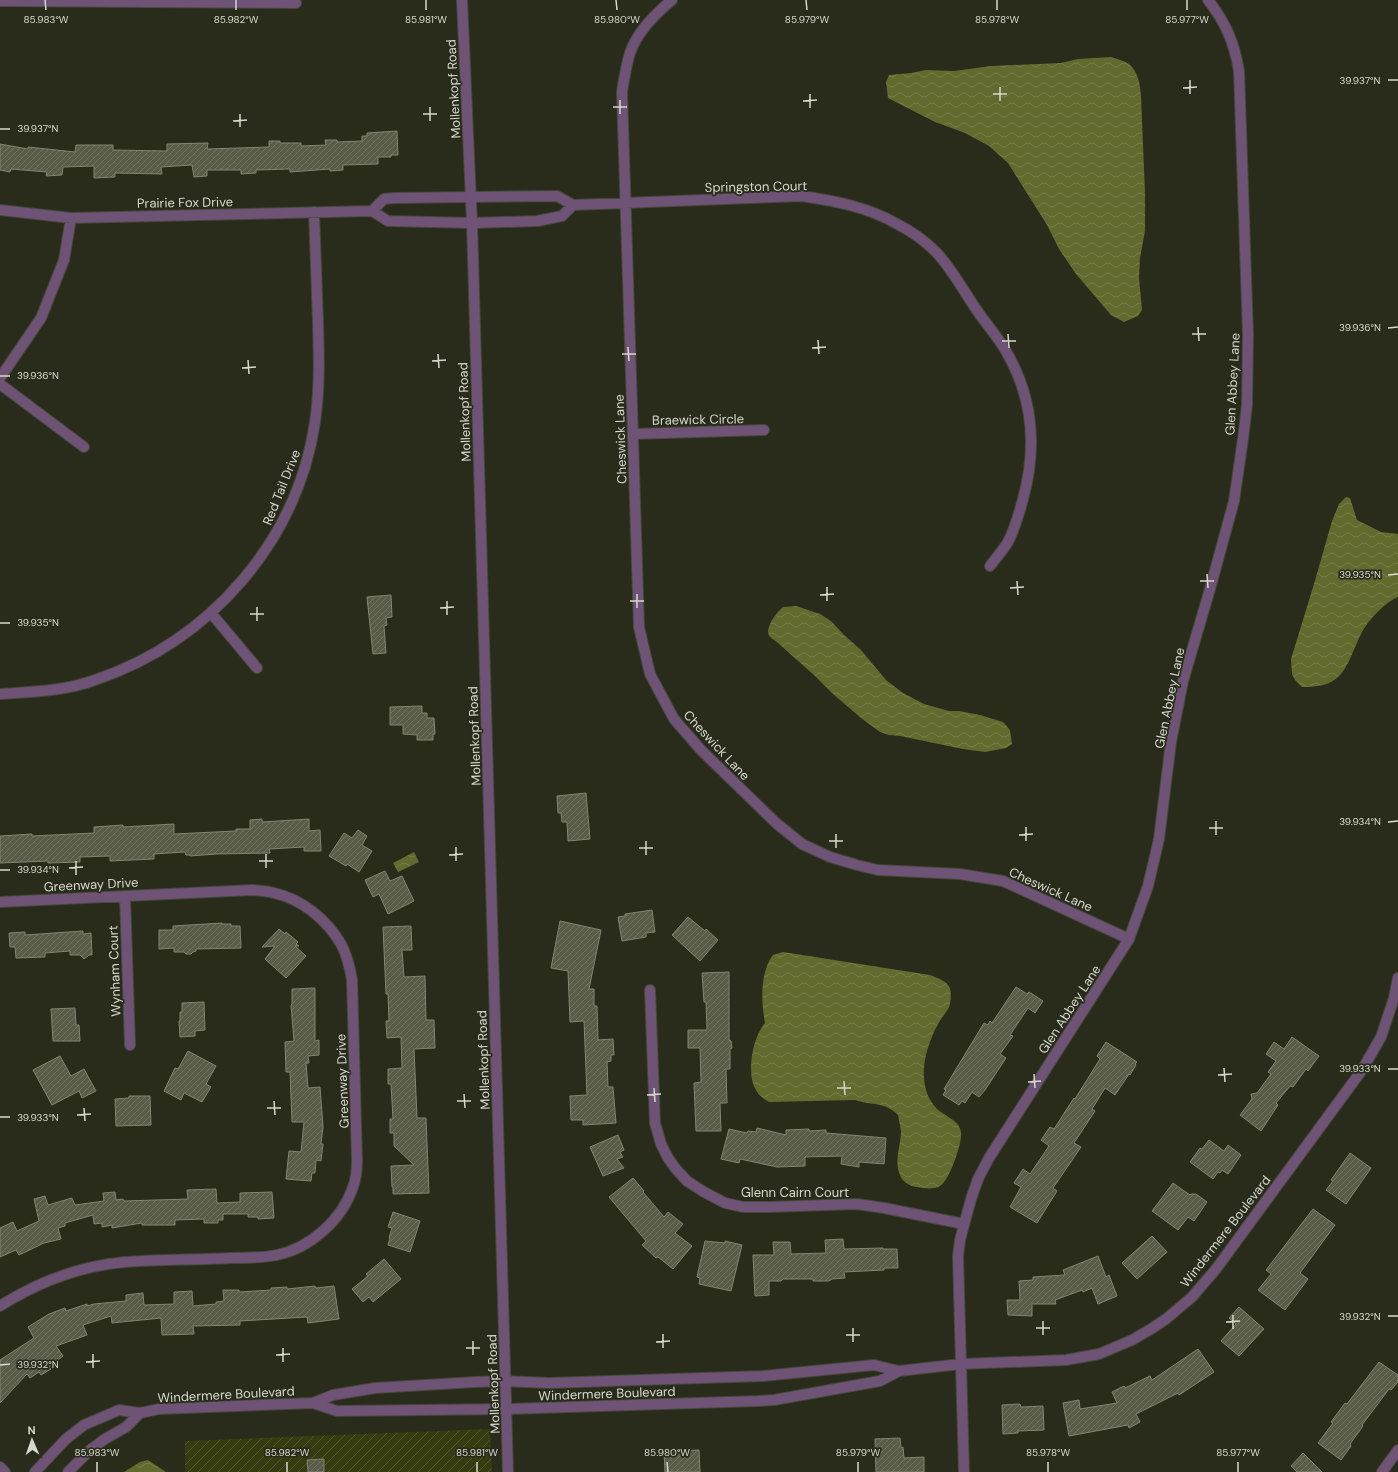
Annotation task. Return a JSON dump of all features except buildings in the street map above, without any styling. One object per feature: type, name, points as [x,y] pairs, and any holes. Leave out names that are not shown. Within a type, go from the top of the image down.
[{"type":"street","name":"Mollenkopf Road","points":[[462,0],[472,223],[508,1472]]},
{"type":"street","points":[[625,202],[622,92],[626,67],[630,51],[638,36],[660,9],[672,0]]},
{"type":"street","name":"Glen Abbey Lane","points":[[964,1472],[958,1256],[964,1224],[978,1179],[989,1158],[1129,939],[1148,886],[1155,859],[1171,742],[1183,681],[1234,501],[1247,405],[1248,335],[1239,71],[1235,50],[1229,33],[1220,15],[1208,0]]},
{"type":"street","points":[[0,1],[296,3]]},
{"type":"street","points":[[470,196],[557,196],[573,205],[562,216],[537,221],[472,223],[388,221],[372,211],[384,199],[470,196]]},
{"type":"street","name":"Springston Court","points":[[573,205],[802,196],[839,201],[870,211],[897,223],[918,237],[936,252],[1007,352],[1023,390],[1028,411],[1032,449],[1026,488],[1018,520],[1008,542],[990,566]]},
{"type":"street","name":"Cheswick Lane","points":[[625,202],[639,627],[650,674],[674,718],[701,750],[776,823],[802,844],[830,857],[878,870],[960,874],[1003,881],[1129,939]]},
{"type":"street","name":"Prairie Fox Drive","points":[[0,210],[71,218],[372,211]]},
{"type":"street","name":"Red Tail Drive","points":[[0,694],[62,689],[95,680],[154,655],[183,636],[211,613],[241,583],[260,558],[281,524],[297,488],[309,456],[315,423],[320,380],[314,212]]},
{"type":"street","points":[[0,378],[41,318],[64,260],[71,218]]},
{"type":"street","points":[[0,384],[84,446]]},
{"type":"street","name":"Braewick Circle","points":[[632,434],[764,430]]},
{"type":"street","points":[[211,613],[257,668]]},
{"type":"street","name":"Greenway Drive","points":[[0,902],[253,890],[274,893],[301,904],[315,913],[327,925],[345,951],[352,980],[357,1161],[353,1188],[344,1205],[333,1222],[304,1246],[276,1256],[125,1262],[90,1267],[35,1286],[0,1306]]},
{"type":"street","name":"Wynham Court","points":[[124,896],[130,1045]]},
{"type":"street","name":"Windermere Boulevard","points":[[35,1472],[66,1439],[84,1425],[119,1410],[140,1413],[159,1410],[313,1403],[333,1395],[375,1388],[505,1380],[549,1383],[763,1376],[874,1365],[899,1371],[961,1364],[1066,1360],[1099,1354],[1151,1329],[1178,1310],[1192,1297],[1216,1269],[1362,1070],[1381,1037],[1394,998],[1398,978]]},
{"type":"street","name":"Glenn Cairn Court","points":[[650,990],[655,1122],[661,1144],[668,1158],[676,1170],[687,1181],[722,1202],[743,1207],[856,1204],[964,1224]]},
{"type":"street","name":"Windermere Boulevard","points":[[313,1403],[337,1411],[506,1409],[774,1400],[880,1381],[899,1371]]},
{"type":"street","name":"Windermere Boulevard","points":[[68,1472],[90,1450],[126,1427],[140,1413]]},
{"type":"street","points":[[1382,1472],[1398,1450]]},
{"type":"street","points":[[0,1467],[5,1472]]},
{"type":"shaded area","points":[[490,1429],[492,1472],[185,1472],[185,1441]]},
{"type":"water","points":[[1111,57],[1129,64],[1135,71],[1141,96],[1145,193],[1145,231],[1140,258],[1139,278],[1142,310],[1138,316],[1124,322],[1111,315],[1076,274],[1059,249],[1047,225],[1008,163],[989,146],[965,133],[935,122],[888,98],[886,82],[889,75],[926,70],[954,71],[991,66],[1061,63],[1078,59]]},
{"type":"water","points":[[1346,497],[1350,498],[1357,520],[1381,532],[1398,534],[1398,597],[1376,613],[1367,624],[1360,636],[1351,658],[1341,674],[1335,680],[1327,684],[1302,687],[1295,680],[1292,674],[1291,659],[1332,521],[1339,504]]},
{"type":"water","points":[[796,606],[820,614],[831,621],[861,650],[886,680],[903,693],[924,704],[949,711],[959,711],[980,715],[1003,722],[1010,730],[1012,744],[1006,748],[985,752],[889,735],[880,732],[833,694],[768,634],[769,625],[783,607]]},
{"type":"water","points":[[414,852],[419,862],[398,872],[393,863]]},
{"type":"water","points":[[783,952],[930,975],[948,985],[951,993],[951,1000],[948,1010],[932,1036],[924,1067],[926,1090],[930,1100],[937,1109],[957,1123],[961,1132],[954,1164],[947,1178],[940,1186],[931,1188],[916,1187],[911,1186],[902,1180],[897,1165],[901,1133],[898,1115],[888,1108],[878,1104],[855,1100],[769,1102],[757,1091],[752,1079],[751,1062],[754,1044],[765,1023],[762,997],[764,978],[773,955]]},
{"type":"water","points":[[148,1460],[166,1472],[124,1472],[140,1462]]}]
